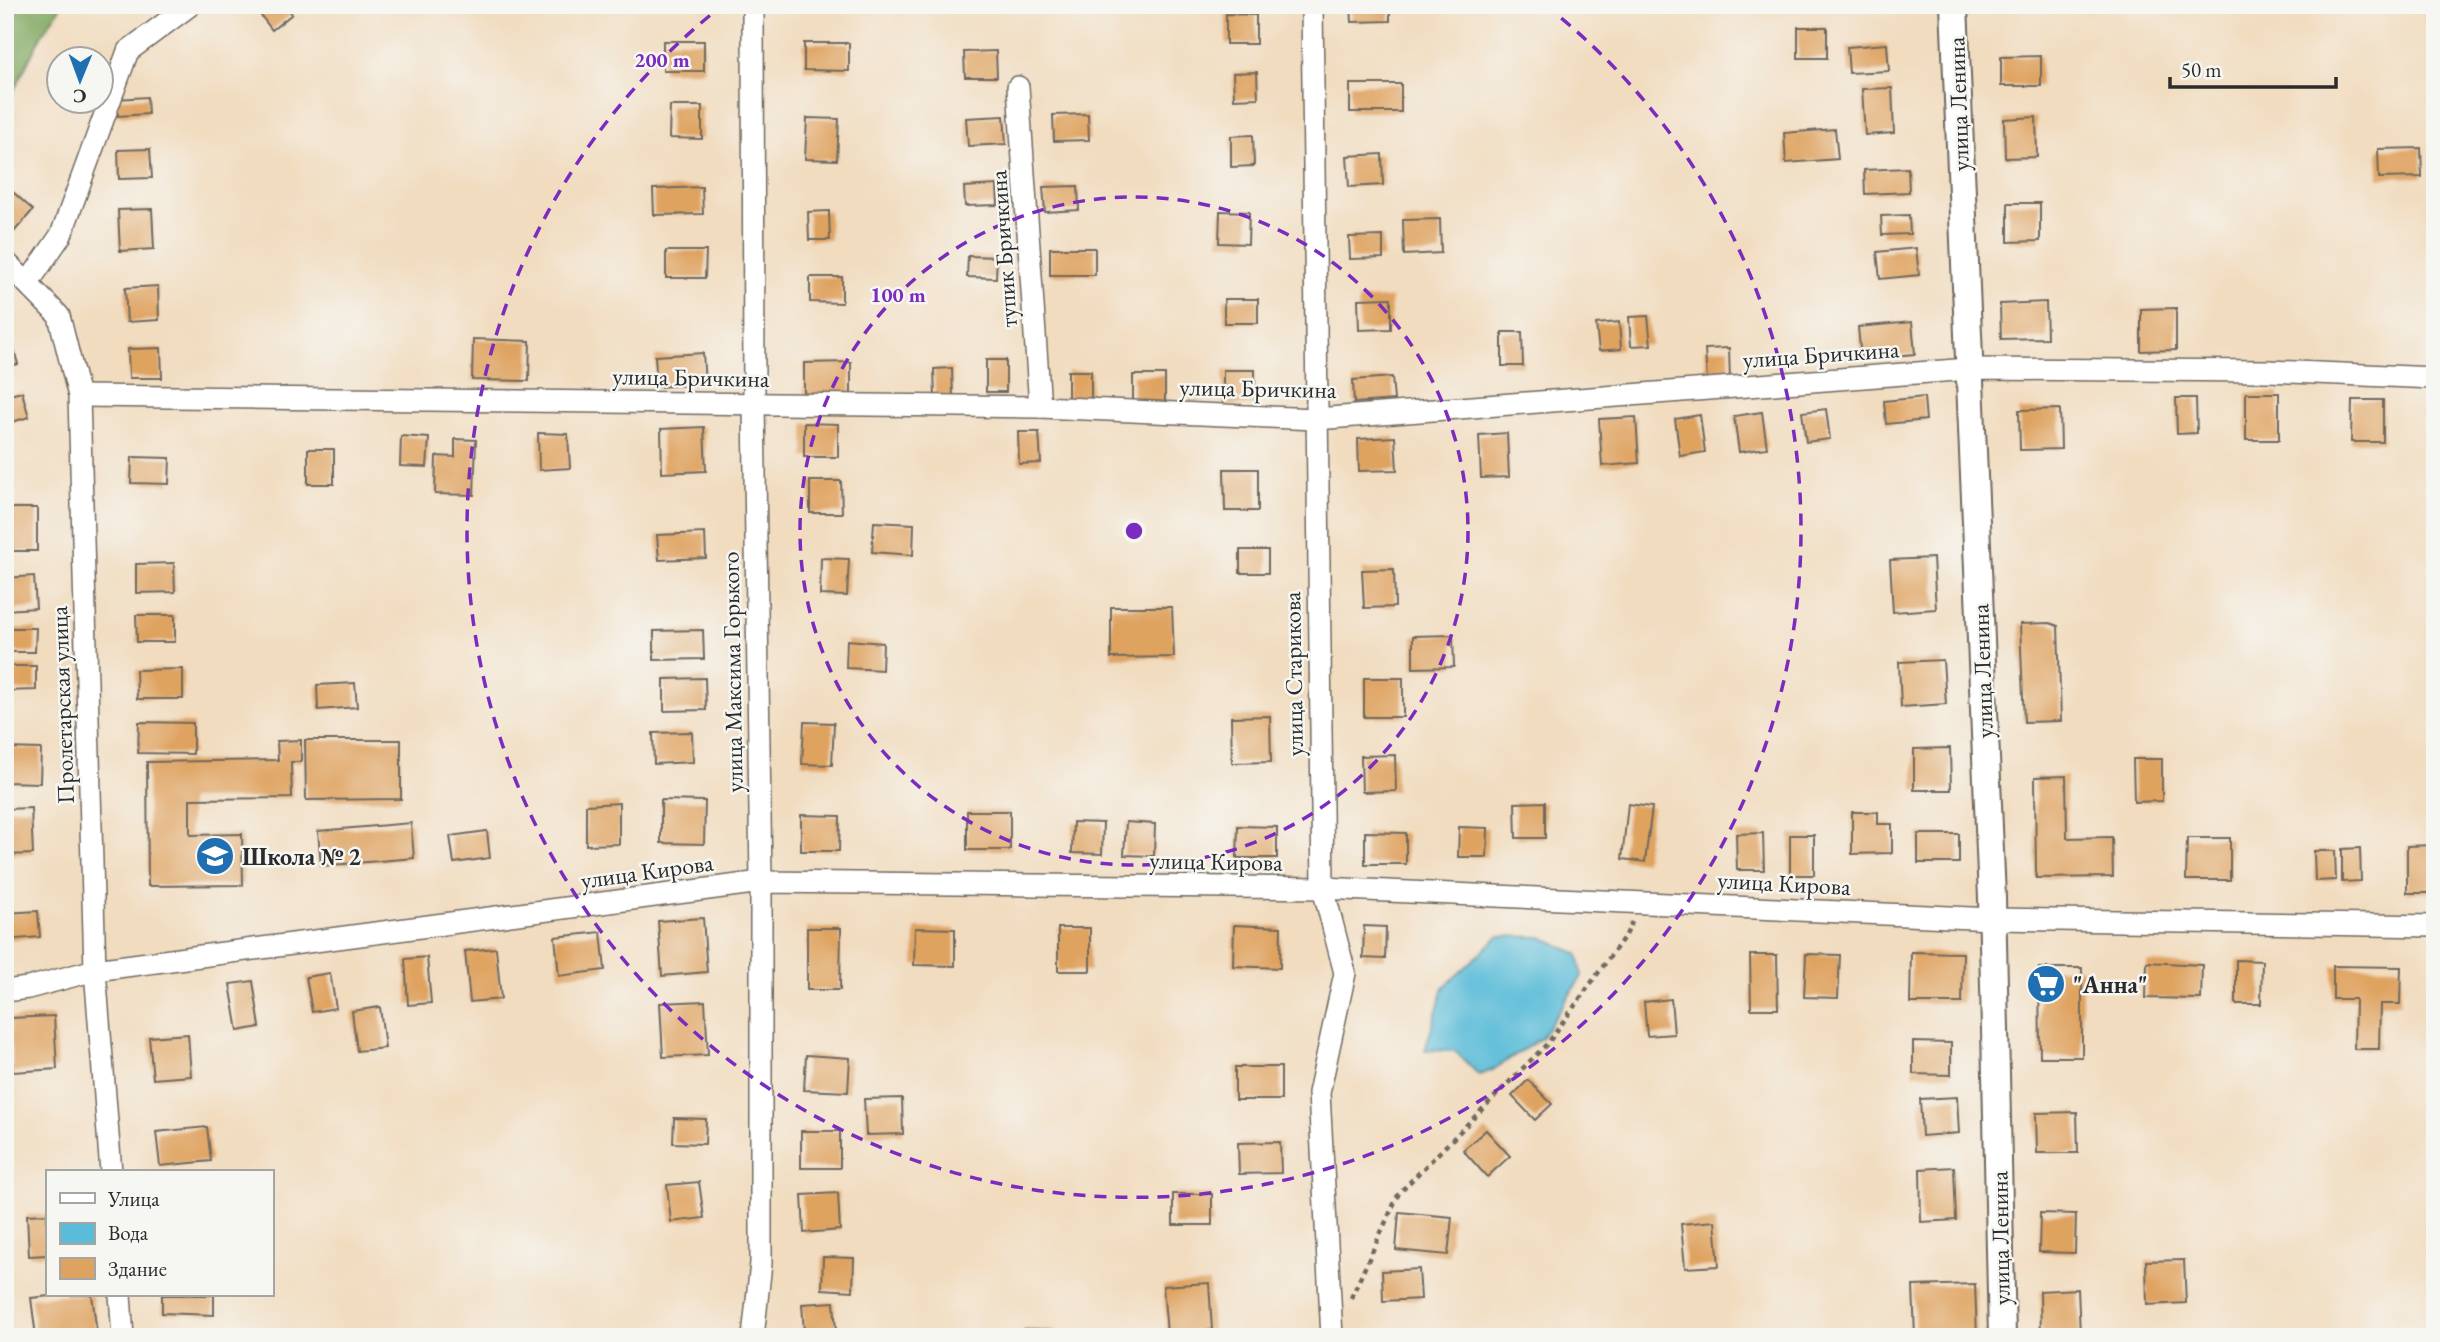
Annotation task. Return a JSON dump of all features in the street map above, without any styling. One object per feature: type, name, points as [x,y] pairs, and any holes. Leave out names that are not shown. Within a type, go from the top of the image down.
[{"type":"street","points":[[27,283],[61,235],[128,51],[190,5]]},
{"type":"street","name":"улица Максима Горького","points":[[753,5],[754,404],[761,882],[761,1263],[753,1337]]},
{"type":"street","name":"улица Старикова","points":[[1312,5],[1322,888],[1345,973],[1319,1093],[1332,1337]]},
{"type":"street","name":"улица Ленина","points":[[1954,5],[1993,919],[2002,1337]]},
{"type":"street","name":"тупик Бричкина","points":[[1018,87],[1041,407]]},
{"type":"street","name":"Пролетарская улица","points":[[5,261],[59,316],[79,396],[95,971],[111,1170]]},
{"type":"street","name":"улица Бричкина","points":[[79,396],[1041,407],[1316,419],[1969,369],[2269,371],[2435,378]]},
{"type":"street","name":"улица Кирова","points":[[5,991],[95,971],[761,882],[1322,888],[1993,919],[2435,926]]},
{"type":"street","points":[[120,1296],[123,1337]]},
{"type":"path","points":[[1350,1301],[1399,1193],[1548,1043],[1627,933],[1641,903]]},
{"type":"green space","points":[[5,5],[62,5],[41,36],[5,108]]},
{"type":"water","points":[[1499,936],[1542,937],[1578,954],[1582,976],[1541,1038],[1494,1069],[1479,1075],[1455,1051],[1425,1050],[1444,987]]},
{"type":"building","points":[[253,5],[285,5],[292,14],[272,30]]},
{"type":"building","points":[[1351,5],[1390,5],[1390,21],[1352,22]]},
{"type":"building","points":[[1879,5],[1896,5],[1897,8],[1879,9]]},
{"type":"building","points":[[1226,14],[1256,15],[1256,44],[1226,44]]},
{"type":"building","points":[[1798,27],[1827,27],[1827,58],[1798,58]]},
{"type":"building","points":[[663,41],[704,41],[704,71],[663,71]]},
{"type":"building","points":[[804,43],[849,43],[849,71],[804,70]]},
{"type":"building","points":[[1887,44],[1889,71],[1849,73],[1847,47]]},
{"type":"building","points":[[996,51],[997,77],[965,77],[964,52]]},
{"type":"building","points":[[2041,56],[2041,86],[2001,86],[2001,57]]},
{"type":"building","points":[[1257,72],[1258,98],[1234,99],[1233,73]]},
{"type":"building","points":[[1350,84],[1401,84],[1401,112],[1350,112]]},
{"type":"building","points":[[1892,88],[1894,133],[1865,135],[1862,89]]},
{"type":"building","points":[[147,97],[148,114],[118,116],[117,99]]},
{"type":"building","points":[[670,106],[702,106],[702,139],[669,138]]},
{"type":"building","points":[[1088,114],[1089,140],[1054,141],[1053,115]]},
{"type":"building","points":[[1004,116],[1006,144],[968,146],[966,118]]},
{"type":"building","points":[[2036,117],[2037,157],[2005,158],[2004,119]]},
{"type":"building","points":[[807,118],[839,119],[837,160],[805,159]]},
{"type":"building","points":[[1835,129],[1838,159],[1786,163],[1784,133]]},
{"type":"building","points":[[1253,135],[1254,166],[1231,167],[1231,136]]},
{"type":"building","points":[[2421,148],[2422,177],[2379,178],[2378,149]]},
{"type":"building","points":[[150,149],[152,178],[119,179],[118,150]]},
{"type":"building","points":[[1382,154],[1383,185],[1349,187],[1347,156]]},
{"type":"building","points":[[1908,168],[1909,192],[1865,194],[1864,170]]},
{"type":"building","points":[[997,185],[998,205],[965,206],[964,187]]},
{"type":"building","points":[[1078,186],[1079,210],[1045,212],[1043,187]]},
{"type":"building","points":[[702,187],[703,214],[654,215],[653,189]]},
{"type":"building","points":[[14,193],[33,210],[12,234],[5,228],[5,202]]},
{"type":"building","points":[[2008,203],[2040,203],[2040,241],[2008,242]]},
{"type":"building","points":[[152,209],[154,249],[120,251],[118,210]]},
{"type":"building","points":[[829,211],[830,240],[809,240],[808,212]]},
{"type":"building","points":[[1220,211],[1249,212],[1248,244],[1219,243]]},
{"type":"building","points":[[1909,215],[1910,234],[1882,235],[1881,216]]},
{"type":"building","points":[[1440,219],[1441,253],[1404,255],[1403,220]]},
{"type":"building","points":[[1383,236],[1383,258],[1350,259],[1349,237]]},
{"type":"building","points":[[1050,248],[1095,248],[1095,275],[1050,275]]},
{"type":"building","points":[[1916,248],[1919,275],[1880,279],[1877,252]]},
{"type":"building","points":[[666,251],[706,251],[705,278],[666,278]]},
{"type":"building","points":[[968,256],[997,257],[996,278],[967,277]]},
{"type":"building","points":[[810,277],[842,277],[842,303],[810,302]]},
{"type":"building","points":[[158,286],[159,320],[127,322],[125,288]]},
{"type":"building","points":[[1391,298],[1391,329],[1359,330],[1358,299]]},
{"type":"building","points":[[1224,299],[1258,299],[1258,323],[1224,323]]},
{"type":"building","points":[[2046,302],[2047,338],[2001,339],[2000,304]]},
{"type":"building","points":[[2176,308],[2176,350],[2141,351],[2141,309]]},
{"type":"building","points":[[1648,316],[1651,345],[1631,346],[1629,317]]},
{"type":"building","points":[[1619,322],[1621,349],[1599,351],[1596,324]]},
{"type":"building","points":[[1912,322],[1915,354],[1861,359],[1858,327]]},
{"type":"building","points":[[1502,332],[1522,332],[1523,366],[1502,366]]},
{"type":"building","points":[[473,339],[530,341],[529,381],[472,380]]},
{"type":"building","points":[[12,343],[18,364],[5,368],[5,344]]},
{"type":"building","points":[[161,348],[162,378],[129,378],[128,349]]},
{"type":"building","points":[[1729,348],[1730,382],[1707,383],[1705,349]]},
{"type":"building","points":[[703,353],[705,384],[657,387],[655,356]]},
{"type":"building","points":[[986,360],[1006,360],[1006,392],[986,392]]},
{"type":"building","points":[[851,362],[851,396],[804,397],[804,363]]},
{"type":"building","points":[[952,368],[953,397],[935,398],[934,369]]},
{"type":"building","points":[[1223,370],[1255,370],[1255,406],[1223,406]]},
{"type":"building","points":[[1068,371],[1091,371],[1091,399],[1068,399]]},
{"type":"building","points":[[1133,375],[1165,375],[1165,403],[1133,403]]},
{"type":"building","points":[[1392,377],[1394,400],[1354,403],[1353,380]]},
{"type":"building","points":[[22,392],[29,417],[5,424],[5,396]]},
{"type":"building","points":[[2246,393],[2279,393],[2279,440],[2246,440]]},
{"type":"building","points":[[1924,397],[1926,420],[1886,424],[1884,401]]},
{"type":"building","points":[[2176,398],[2196,398],[2197,433],[2177,434]]},
{"type":"building","points":[[2352,400],[2383,400],[2383,442],[2351,442]]},
{"type":"building","points":[[1826,409],[1830,439],[1806,442],[1802,412]]},
{"type":"building","points":[[2060,409],[2061,449],[2020,450],[2019,410]]},
{"type":"building","points":[[1762,412],[1767,448],[1739,452],[1734,416]]},
{"type":"building","points":[[1700,415],[1705,452],[1680,456],[1675,419]]},
{"type":"building","points":[[1636,417],[1639,463],[1602,466],[1599,419]]},
{"type":"building","points":[[804,423],[838,424],[838,457],[804,457]]},
{"type":"building","points":[[704,427],[706,471],[662,473],[661,429]]},
{"type":"building","points":[[1018,432],[1039,432],[1041,463],[1019,464]]},
{"type":"building","points":[[538,433],[568,434],[570,468],[539,470]]},
{"type":"building","points":[[1507,433],[1509,477],[1481,478],[1479,435]]},
{"type":"building","points":[[401,436],[429,438],[427,467],[400,466]]},
{"type":"building","points":[[1395,437],[1397,470],[1359,471],[1358,439]]},
{"type":"building","points":[[455,439],[476,440],[474,495],[435,494],[436,456],[455,457]]},
{"type":"building","points":[[308,449],[334,449],[334,484],[308,484]]},
{"type":"building","points":[[132,457],[170,458],[169,484],[131,483]]},
{"type":"building","points":[[1224,469],[1258,469],[1258,511],[1225,511]]},
{"type":"building","points":[[810,481],[841,481],[842,513],[810,513]]},
{"type":"building","points":[[5,508],[37,508],[37,551],[5,551]]},
{"type":"building","points":[[874,522],[914,524],[913,555],[872,552]]},
{"type":"building","points":[[705,533],[706,558],[659,560],[657,535]]},
{"type":"building","points":[[1240,550],[1268,550],[1268,573],[1240,573]]},
{"type":"building","points":[[821,558],[849,559],[847,596],[820,595]]},
{"type":"building","points":[[1933,558],[1936,609],[1893,612],[1890,560]]},
{"type":"building","points":[[174,563],[175,592],[136,593],[136,564]]},
{"type":"building","points":[[1394,569],[1395,607],[1364,608],[1362,570]]},
{"type":"building","points":[[34,576],[36,608],[5,610],[5,578]]},
{"type":"building","points":[[1111,607],[1172,607],[1174,657],[1111,658]]},
{"type":"building","points":[[136,615],[175,615],[175,642],[137,642]]},
{"type":"building","points":[[2050,623],[2058,626],[2061,721],[2024,722],[2020,624]]},
{"type":"building","points":[[5,628],[36,628],[35,652],[5,652]]},
{"type":"building","points":[[703,630],[704,659],[654,660],[654,631]]},
{"type":"building","points":[[1453,635],[1454,667],[1413,668],[1413,636]]},
{"type":"building","points":[[847,640],[883,643],[882,670],[846,668]]},
{"type":"building","points":[[1943,660],[1946,704],[1901,707],[1899,662]]},
{"type":"building","points":[[5,666],[36,666],[36,690],[5,691]]},
{"type":"building","points":[[183,669],[183,699],[137,699],[136,670]]},
{"type":"building","points":[[705,678],[706,710],[664,711],[664,679]]},
{"type":"building","points":[[1364,678],[1403,678],[1403,717],[1364,717]]},
{"type":"building","points":[[355,683],[357,707],[318,710],[317,685]]},
{"type":"building","points":[[1270,716],[1271,762],[1232,763],[1231,717]]},
{"type":"building","points":[[139,722],[193,723],[193,754],[138,753]]},
{"type":"building","points":[[804,722],[834,723],[832,765],[802,764]]},
{"type":"building","points":[[692,732],[693,762],[654,764],[653,733]]},
{"type":"building","points":[[301,740],[301,762],[291,762],[292,798],[190,799],[190,835],[242,834],[243,885],[148,886],[147,762],[278,760],[277,741]]},
{"type":"building","points":[[305,740],[401,740],[401,799],[306,800]]},
{"type":"building","points":[[6,748],[41,749],[40,783],[5,782]]},
{"type":"building","points":[[1950,748],[1951,790],[1914,790],[1914,749]]},
{"type":"building","points":[[1395,755],[1396,791],[1362,792],[1361,756]]},
{"type":"building","points":[[2133,759],[2162,759],[2162,801],[2134,802]]},
{"type":"building","points":[[2066,776],[2067,838],[2112,837],[2113,877],[2036,878],[2035,777]]},
{"type":"building","points":[[661,800],[705,801],[704,844],[661,843]]},
{"type":"building","points":[[1545,802],[1545,838],[1516,838],[1515,803]]},
{"type":"building","points":[[619,803],[619,844],[586,845],[586,805]]},
{"type":"building","points":[[1628,804],[1652,807],[1645,862],[1622,859]]},
{"type":"building","points":[[31,808],[33,854],[5,855],[5,809]]},
{"type":"building","points":[[967,811],[1010,811],[1010,850],[967,850]]},
{"type":"building","points":[[1852,812],[1878,812],[1878,824],[1892,824],[1892,853],[1852,854]]},
{"type":"building","points":[[801,815],[840,816],[839,851],[801,851]]},
{"type":"building","points":[[1073,822],[1103,823],[1102,854],[1072,853]]},
{"type":"building","points":[[1126,822],[1155,824],[1154,856],[1124,855]]},
{"type":"building","points":[[411,823],[414,858],[321,866],[318,831]]},
{"type":"building","points":[[1238,826],[1277,827],[1277,858],[1237,858]]},
{"type":"building","points":[[1459,827],[1488,828],[1487,857],[1458,857]]},
{"type":"building","points":[[487,831],[490,858],[454,863],[450,836]]},
{"type":"building","points":[[1365,832],[1406,833],[1406,864],[1365,864]]},
{"type":"building","points":[[1763,833],[1764,870],[1737,870],[1736,834]]},
{"type":"building","points":[[1918,834],[1959,834],[1959,863],[1918,863]]},
{"type":"building","points":[[1790,835],[1814,835],[1814,875],[1790,875]]},
{"type":"building","points":[[2187,838],[2230,838],[2230,880],[2186,880]]},
{"type":"building","points":[[2435,845],[2435,893],[2407,893],[2407,846]]},
{"type":"building","points":[[2360,848],[2361,881],[2342,882],[2342,849]]},
{"type":"building","points":[[2314,851],[2335,851],[2336,880],[2315,881]]},
{"type":"building","points":[[38,911],[40,937],[5,940],[5,913]]},
{"type":"building","points":[[703,918],[707,972],[662,976],[658,921]]},
{"type":"building","points":[[1234,925],[1281,927],[1280,968],[1233,966]]},
{"type":"building","points":[[1364,926],[1386,927],[1385,959],[1363,958]]},
{"type":"building","points":[[807,928],[841,928],[840,990],[807,990]]},
{"type":"building","points":[[915,928],[955,929],[955,966],[914,965]]},
{"type":"building","points":[[1058,928],[1090,928],[1090,971],[1058,971]]},
{"type":"building","points":[[601,932],[605,970],[559,976],[555,937]]},
{"type":"building","points":[[496,948],[501,999],[470,1002],[465,951]]},
{"type":"building","points":[[1911,952],[1963,953],[1962,1003],[1910,1003]]},
{"type":"building","points":[[1806,954],[1840,955],[1838,998],[1804,997]]},
{"type":"building","points":[[1750,955],[1777,955],[1778,1009],[1751,1009]]},
{"type":"building","points":[[427,957],[431,1003],[408,1005],[405,959]]},
{"type":"building","points":[[2236,960],[2262,961],[2261,1004],[2236,1004]]},
{"type":"building","points":[[2147,962],[2202,965],[2201,999],[2146,998]]},
{"type":"building","points":[[2333,966],[2401,967],[2400,1004],[2380,1004],[2379,1049],[2354,1049],[2355,999],[2333,999]]},
{"type":"building","points":[[2039,968],[2082,968],[2082,1057],[2040,1057]]},
{"type":"building","points":[[330,973],[336,1008],[312,1012],[306,977]]},
{"type":"building","points":[[253,981],[260,1027],[238,1031],[230,984]]},
{"type":"building","points":[[1671,999],[1674,1034],[1647,1036],[1644,1002]]},
{"type":"building","points":[[705,1001],[708,1055],[663,1057],[660,1003]]},
{"type":"building","points":[[380,1007],[385,1048],[357,1051],[352,1011]]},
{"type":"building","points":[[54,1016],[57,1069],[13,1072],[10,1018]]},
{"type":"building","points":[[188,1034],[191,1076],[153,1079],[149,1037]]},
{"type":"building","points":[[1913,1042],[1951,1043],[1951,1075],[1913,1074]]},
{"type":"building","points":[[806,1055],[850,1058],[848,1092],[804,1090]]},
{"type":"building","points":[[1235,1067],[1281,1067],[1281,1100],[1235,1100]]},
{"type":"building","points":[[1528,1080],[1552,1104],[1535,1120],[1512,1096]]},
{"type":"building","points":[[1957,1097],[1959,1133],[1922,1136],[1920,1099]]},
{"type":"building","points":[[902,1098],[903,1134],[866,1135],[864,1099]]},
{"type":"building","points":[[2077,1112],[2078,1153],[2037,1153],[2036,1113]]},
{"type":"building","points":[[674,1118],[706,1119],[705,1144],[673,1143]]},
{"type":"building","points":[[207,1127],[211,1161],[160,1166],[156,1132]]},
{"type":"building","points":[[1486,1130],[1510,1156],[1487,1177],[1463,1150]]},
{"type":"building","points":[[801,1131],[840,1131],[840,1168],[801,1168]]},
{"type":"building","points":[[1280,1142],[1281,1173],[1239,1174],[1238,1143]]},
{"type":"building","points":[[1954,1167],[1956,1220],[1921,1222],[1920,1169]]},
{"type":"building","points":[[699,1182],[704,1218],[671,1222],[667,1185]]},
{"type":"building","points":[[838,1193],[840,1230],[804,1233],[802,1195]]},
{"type":"building","points":[[1173,1194],[1212,1194],[1212,1225],[1173,1225]]},
{"type":"building","points":[[1399,1212],[1452,1217],[1448,1255],[1396,1250]]},
{"type":"building","points":[[2040,1213],[2076,1214],[2075,1253],[2039,1252]]},
{"type":"building","points":[[46,1214],[46,1255],[29,1256],[27,1215]]},
{"type":"building","points":[[1715,1221],[1719,1266],[1685,1268],[1681,1224]]},
{"type":"building","points":[[823,1257],[854,1258],[853,1291],[822,1289]]},
{"type":"building","points":[[2184,1260],[2186,1303],[2147,1305],[2146,1261]]},
{"type":"building","points":[[1419,1269],[1421,1299],[1383,1301],[1382,1271]]},
{"type":"building","points":[[1209,1283],[1212,1330],[1167,1334],[1163,1286]]},
{"type":"building","points":[[1975,1284],[1977,1337],[1915,1337],[1913,1286]]},
{"type":"building","points":[[2078,1289],[2080,1335],[2041,1336],[2040,1291]]},
{"type":"building","points":[[92,1296],[97,1333],[36,1337],[31,1298]]},
{"type":"building","points":[[162,1296],[214,1296],[214,1315],[162,1313]]},
{"type":"building","points":[[834,1302],[836,1331],[804,1332],[802,1304]]},
{"type":"building","points":[[1024,1329],[1056,1330],[1056,1337],[1024,1337]]},
{"type":"place","name":"Школа № 2","points":[[215,856]]},
{"type":"place","name":"\"Анна\"","points":[[2046,984]]}]
